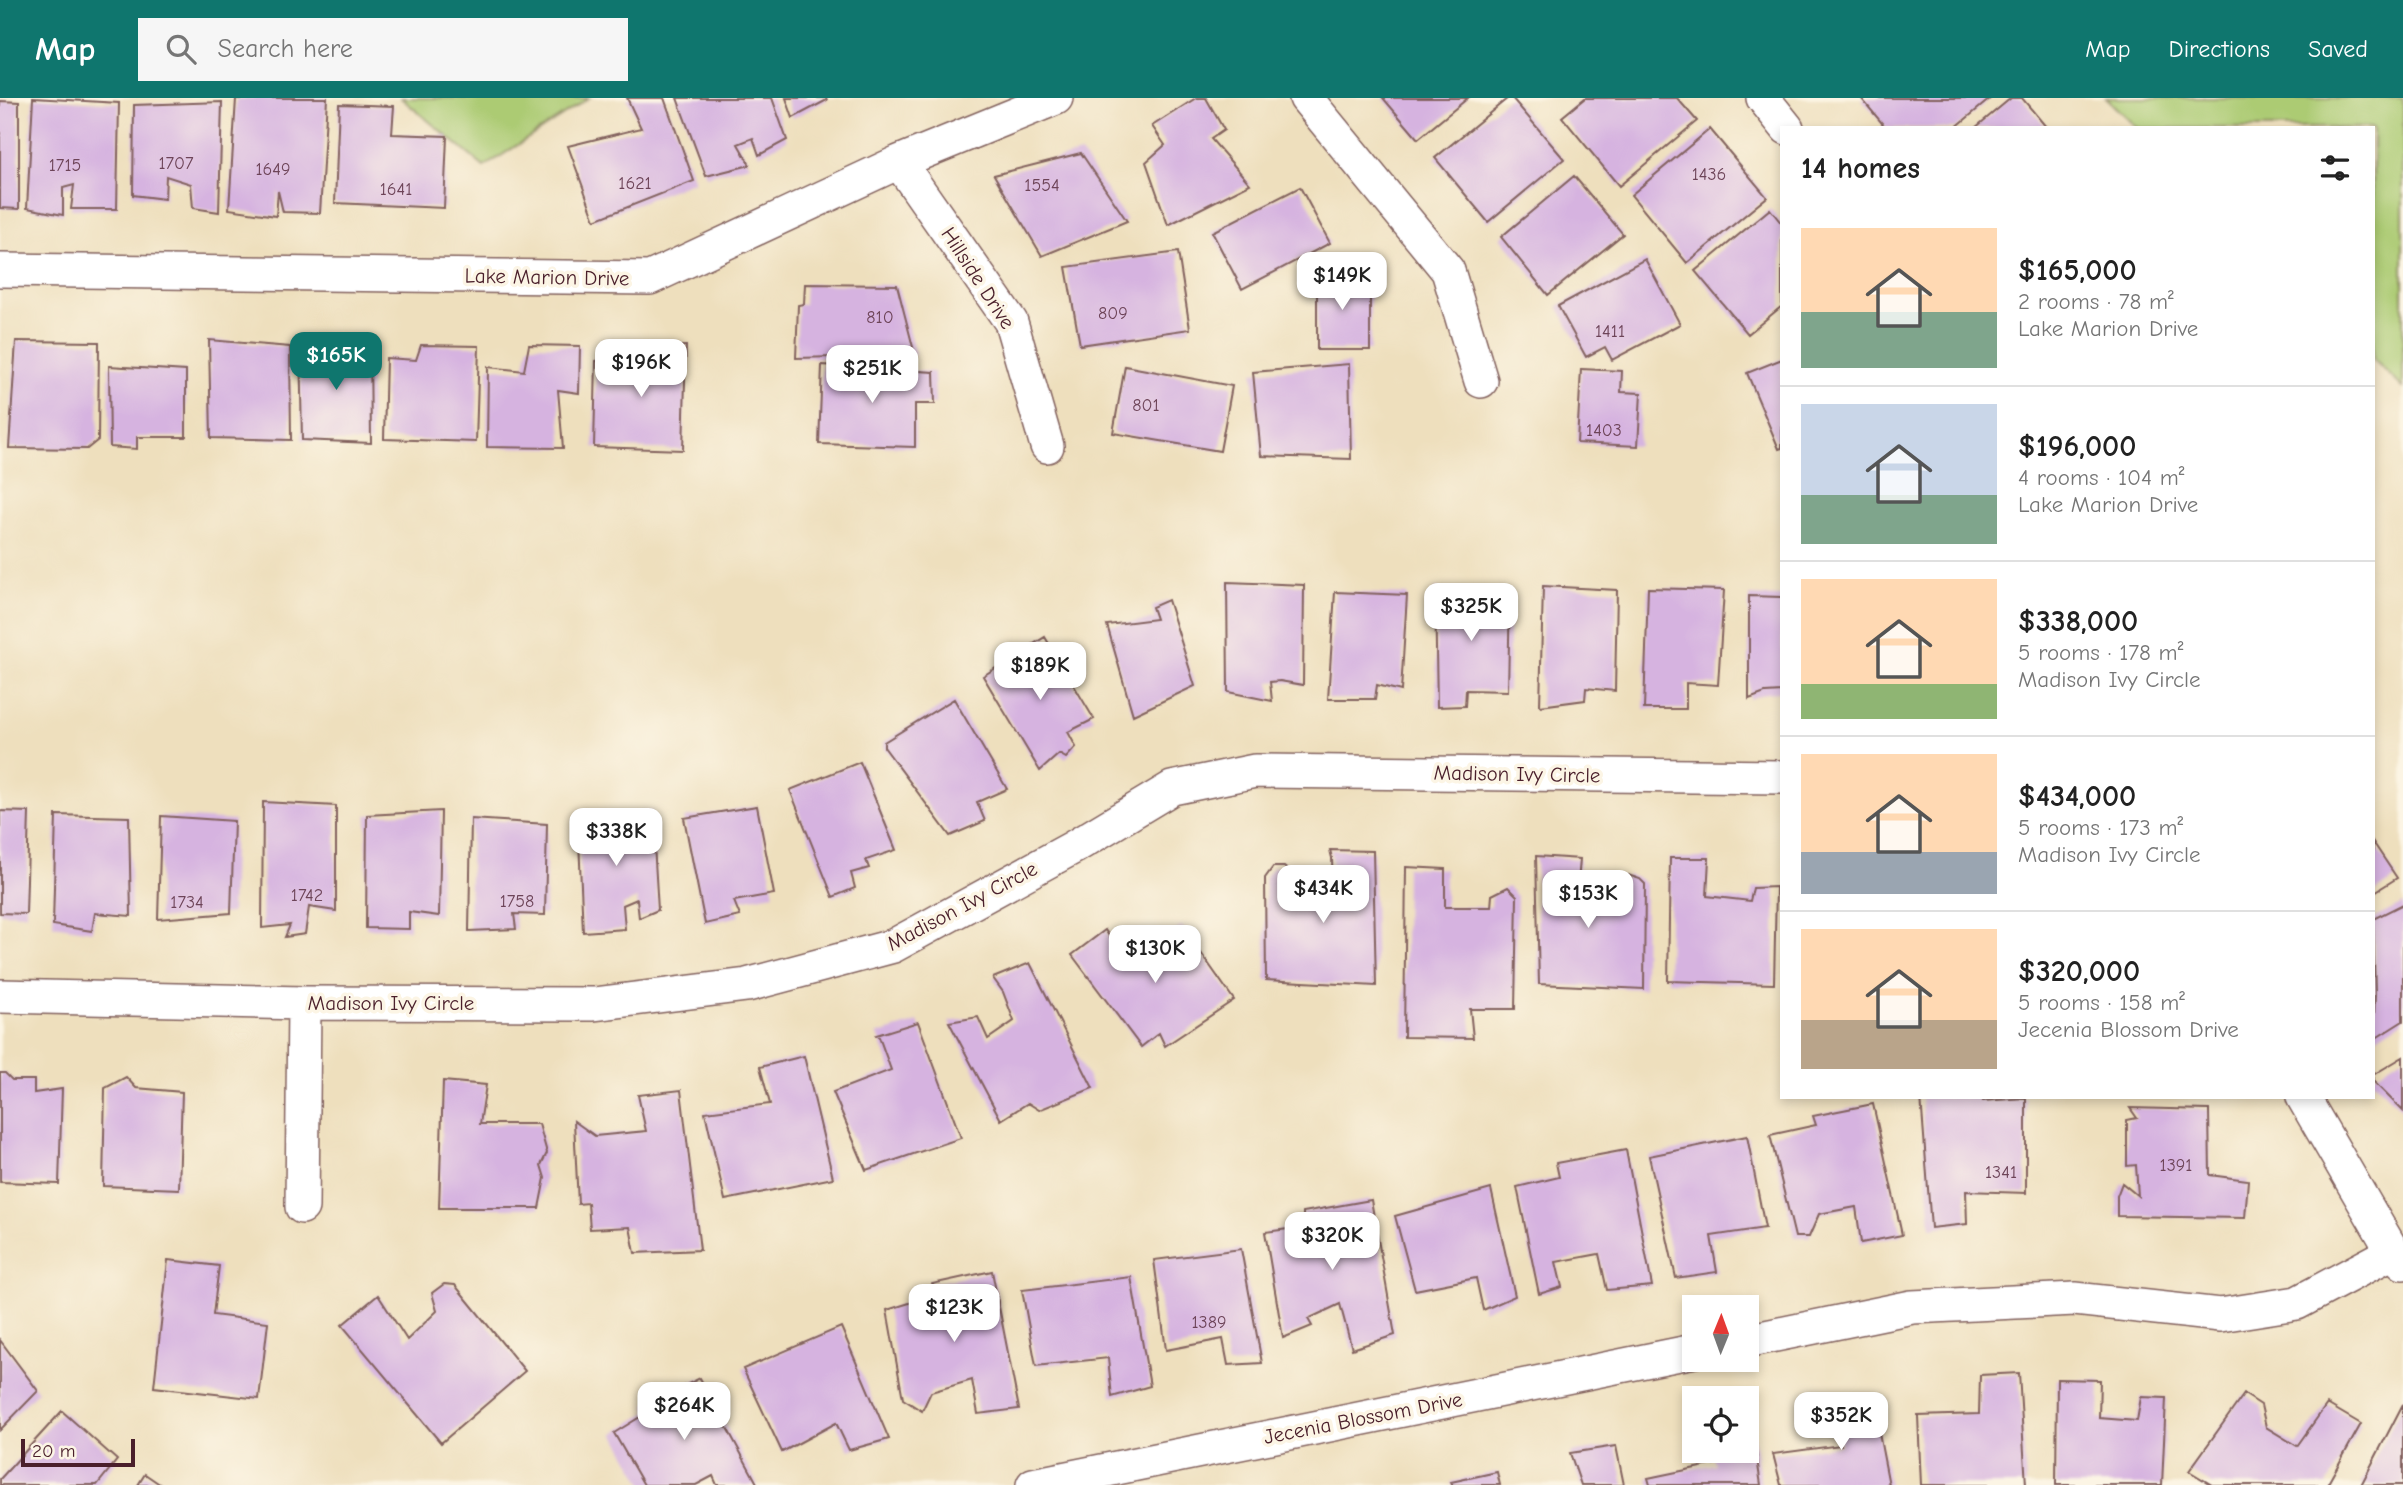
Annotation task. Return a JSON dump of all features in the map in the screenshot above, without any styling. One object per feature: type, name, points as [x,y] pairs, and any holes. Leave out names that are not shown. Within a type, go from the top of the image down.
[{"type":"street","name":"Lake Marion Drive","points":[[0,270],[650,278],[899,162],[1056,98]]},
{"type":"street","points":[[1306,98],[1448,271],[1481,381]]},
{"type":"street","points":[[1763,98],[1785,126]]},
{"type":"street","name":"Hillside Drive","points":[[899,162],[1011,322],[1047,446]]},
{"type":"street","name":"Madison Ivy Circle","points":[[0,996],[304,1003],[594,1003],[747,985],[893,946],[1074,847],[1172,788],[1255,771],[1780,777]]},
{"type":"street","points":[[302,1208],[304,1003]]},
{"type":"street","points":[[1759,1338],[1912,1307],[2076,1299],[2220,1315],[2297,1303],[2398,1257],[2304,1099]]},
{"type":"street","name":"Jecenia Blossom Drive","points":[[1033,1485],[1682,1353]]},
{"type":"green space","points":[[401,98],[589,98],[484,167]]},
{"type":"green space","points":[[2106,98],[2403,98],[2403,388],[2375,361],[2375,126],[2135,126]]},
{"type":"building","points":[[33,98],[119,103],[117,209],[71,209],[74,185],[63,188],[63,215],[27,208]]},
{"type":"building","points":[[327,98],[320,213],[283,212],[278,191],[276,216],[229,209],[236,99]]},
{"type":"building","points":[[627,98],[664,98],[694,181],[595,220],[568,146],[641,128]]},
{"type":"building","points":[[677,98],[772,98],[787,140],[759,155],[753,138],[738,144],[750,165],[706,176]]},
{"type":"building","points":[[786,98],[826,98],[827,100],[793,118]]},
{"type":"building","points":[[1196,98],[1206,98],[1224,130],[1211,139],[1250,184],[1168,225],[1146,162],[1165,145],[1152,126]]},
{"type":"building","points":[[1383,98],[1468,98],[1418,139]]},
{"type":"building","points":[[1508,98],[1512,98],[1564,159],[1488,222],[1435,158]]},
{"type":"building","points":[[1585,98],[1677,98],[1697,121],[1619,186],[1562,117]]},
{"type":"building","points":[[1861,98],[1991,98],[1957,126],[1884,126]]},
{"type":"building","points":[[2011,98],[2022,98],[2045,126],[1977,126]]},
{"type":"building","points":[[0,101],[19,102],[19,209],[0,208]]},
{"type":"building","points":[[222,102],[219,212],[193,208],[191,184],[166,176],[165,199],[133,195],[134,105]]},
{"type":"building","points":[[339,104],[394,106],[392,134],[447,136],[444,208],[335,203]]},
{"type":"building","points":[[1710,129],[1767,197],[1687,263],[1631,195]]},
{"type":"building","points":[[1081,153],[1127,221],[1042,256],[994,175]]},
{"type":"building","points":[[1574,176],[1623,234],[1548,295],[1501,237]]},
{"type":"building","points":[[1300,187],[1330,243],[1242,289],[1212,232]]},
{"type":"building","points":[[1770,209],[1780,222],[1780,308],[1748,334],[1695,271]]},
{"type":"building","points":[[1178,252],[1190,329],[1080,345],[1066,267]]},
{"type":"building","points":[[1645,259],[1680,324],[1612,360],[1605,347],[1586,357],[1558,306]]},
{"type":"building","points":[[1317,268],[1356,268],[1356,295],[1370,295],[1370,350],[1317,350]]},
{"type":"building","points":[[805,284],[897,285],[915,355],[796,358],[798,305],[804,304]]},
{"type":"building","points":[[209,340],[290,347],[291,440],[211,438]]},
{"type":"building","points":[[16,341],[99,342],[98,440],[87,449],[9,448]]},
{"type":"building","points":[[300,342],[370,344],[371,443],[302,440]]},
{"type":"building","points":[[421,345],[479,346],[476,442],[384,439],[386,358],[416,360]]},
{"type":"building","points":[[529,345],[580,346],[579,393],[558,390],[563,448],[487,447],[488,367],[524,371]]},
{"type":"building","points":[[686,346],[683,450],[594,447],[596,361],[621,358],[627,348]]},
{"type":"building","points":[[1780,360],[1780,449],[1779,449],[1747,373]]},
{"type":"building","points":[[1349,364],[1351,459],[1261,456],[1253,372]]},
{"type":"building","points":[[822,365],[934,372],[935,404],[915,404],[915,447],[819,444]]},
{"type":"building","points":[[109,366],[186,371],[186,437],[137,437],[137,449],[110,447]]},
{"type":"building","points":[[1125,366],[1232,386],[1220,451],[1113,433]]},
{"type":"building","points":[[1581,369],[1622,371],[1621,392],[1641,393],[1638,446],[1577,443]]},
{"type":"building","points":[[1227,582],[1304,585],[1303,685],[1270,682],[1272,701],[1228,692]]},
{"type":"building","points":[[1543,586],[1617,590],[1615,691],[1586,688],[1585,700],[1540,706]]},
{"type":"building","points":[[1648,588],[1724,590],[1718,685],[1686,683],[1686,709],[1644,709]]},
{"type":"building","points":[[1435,589],[1510,591],[1508,691],[1466,690],[1465,706],[1437,707]]},
{"type":"building","points":[[1335,592],[1407,595],[1401,691],[1377,685],[1375,699],[1328,699]]},
{"type":"building","points":[[1749,596],[1780,597],[1780,692],[1765,693],[1749,699]]},
{"type":"building","points":[[1168,600],[1195,686],[1133,715],[1107,625],[1156,619],[1152,607]]},
{"type":"building","points":[[1045,637],[1094,719],[1068,732],[1076,747],[1066,758],[1059,754],[1040,771],[983,676]]},
{"type":"building","points":[[954,699],[1007,789],[977,802],[985,821],[950,836],[884,747],[884,742]]},
{"type":"building","points":[[860,762],[896,850],[866,860],[869,868],[851,873],[855,888],[833,897],[790,790]]},
{"type":"building","points":[[263,802],[336,806],[336,911],[309,907],[305,934],[285,937],[290,925],[262,928]]},
{"type":"building","points":[[757,806],[774,894],[734,901],[740,916],[705,924],[684,818]]},
{"type":"building","points":[[0,811],[29,812],[26,914],[0,913]]},
{"type":"building","points":[[441,811],[439,916],[409,912],[409,929],[366,928],[367,815]]},
{"type":"building","points":[[652,811],[658,910],[639,918],[637,899],[623,905],[625,929],[583,932],[578,817]]},
{"type":"building","points":[[56,815],[129,817],[131,916],[95,913],[92,931],[53,925]]},
{"type":"building","points":[[161,816],[234,821],[231,913],[158,919]]},
{"type":"building","points":[[471,819],[547,824],[545,915],[514,914],[516,929],[469,931]]},
{"type":"building","points":[[2375,845],[2397,878],[2375,892]]},
{"type":"building","points":[[1330,850],[1373,851],[1376,986],[1266,980],[1265,878],[1273,867],[1284,867],[1295,876],[1291,891],[1333,889]]},
{"type":"building","points":[[1536,856],[1580,859],[1577,895],[1623,899],[1619,885],[1628,875],[1645,884],[1644,989],[1539,984]]},
{"type":"building","points":[[1670,858],[1709,858],[1707,896],[1750,901],[1753,888],[1776,887],[1774,984],[1668,981]]},
{"type":"building","points":[[1406,867],[1445,869],[1445,907],[1491,907],[1492,895],[1508,887],[1517,896],[1515,1009],[1470,1009],[1473,1038],[1404,1037]]},
{"type":"building","points":[[2403,904],[2403,1021],[2375,1039],[2375,994],[2375,918]]},
{"type":"building","points":[[1182,926],[1234,1000],[1165,1046],[1159,1033],[1141,1047],[1072,955],[1105,930],[1127,963],[1150,952],[1139,945],[1159,931],[1163,939]]},
{"type":"building","points":[[1030,963],[1093,1088],[1039,1110],[1028,1103],[1001,1120],[949,1022],[978,1017],[988,1039],[1014,1021],[1003,992],[993,978]]},
{"type":"building","points":[[918,1022],[961,1138],[866,1170],[833,1092],[891,1070],[876,1035]]},
{"type":"building","points":[[804,1056],[833,1178],[725,1200],[705,1112],[770,1104],[760,1067]]},
{"type":"building","points":[[2403,1057],[2403,1111],[2375,1083],[2375,1074]]},
{"type":"building","points":[[0,1073],[5,1073],[12,1080],[34,1080],[34,1093],[62,1089],[59,1184],[0,1182]]},
{"type":"building","points":[[126,1077],[136,1088],[182,1092],[179,1189],[103,1186],[105,1088]]},
{"type":"building","points":[[443,1081],[486,1085],[480,1124],[539,1124],[547,1153],[541,1165],[545,1178],[539,1208],[439,1208]]},
{"type":"building","points":[[681,1090],[700,1250],[635,1253],[630,1227],[590,1229],[588,1203],[578,1204],[574,1121],[595,1136],[646,1131],[638,1095]]},
{"type":"building","points":[[1921,1099],[2026,1099],[2026,1193],[1966,1191],[1967,1224],[1931,1228]]},
{"type":"building","points":[[1873,1104],[1902,1235],[1861,1243],[1856,1207],[1819,1214],[1809,1237],[1795,1237],[1770,1135],[1816,1125],[1813,1116]]},
{"type":"building","points":[[2130,1108],[2209,1110],[2210,1175],[2248,1180],[2245,1218],[2117,1216],[2117,1196],[2122,1183],[2138,1196],[2136,1165],[2127,1166],[2127,1120],[2137,1118]]},
{"type":"building","points":[[1747,1136],[1765,1228],[1711,1236],[1717,1272],[1676,1278],[1649,1156]]},
{"type":"building","points":[[1626,1150],[1652,1286],[1607,1290],[1599,1254],[1556,1262],[1562,1287],[1539,1294],[1517,1187],[1559,1177],[1556,1163]]},
{"type":"building","points":[[1491,1189],[1515,1296],[1483,1310],[1476,1278],[1415,1290],[1395,1216]]},
{"type":"building","points":[[1371,1200],[1395,1335],[1352,1349],[1340,1304],[1308,1319],[1312,1326],[1283,1338],[1265,1232],[1303,1227],[1303,1212]]},
{"type":"building","points":[[1241,1249],[1262,1363],[1228,1365],[1223,1339],[1166,1350],[1154,1260]]},
{"type":"building","points":[[168,1260],[219,1266],[213,1315],[268,1322],[259,1399],[154,1387]]},
{"type":"building","points":[[992,1271],[1019,1409],[978,1414],[972,1380],[931,1392],[922,1411],[903,1399],[887,1310],[929,1297],[932,1284]]},
{"type":"building","points":[[1131,1277],[1150,1386],[1112,1397],[1108,1358],[1036,1366],[1022,1290]]},
{"type":"building","points":[[444,1284],[455,1285],[525,1371],[441,1443],[342,1325],[378,1295],[407,1340],[437,1311],[432,1293]]},
{"type":"building","points":[[841,1327],[889,1439],[849,1450],[836,1423],[782,1452],[743,1369]]},
{"type":"building","points":[[0,1340],[38,1391],[0,1430]]},
{"type":"building","points":[[2019,1373],[2026,1485],[1921,1485],[1918,1416],[1979,1414],[1980,1375]]},
{"type":"building","points":[[700,1378],[758,1485],[717,1485],[713,1476],[696,1485],[644,1485],[614,1433],[648,1412],[646,1405]]},
{"type":"building","points":[[2057,1379],[2100,1380],[2099,1418],[2137,1421],[2141,1397],[2166,1398],[2162,1485],[2056,1485]]},
{"type":"building","points":[[2244,1394],[2261,1405],[2266,1427],[2297,1446],[2327,1404],[2361,1424],[2327,1485],[2212,1485],[2189,1471]]},
{"type":"building","points":[[1872,1397],[1889,1485],[1781,1485],[1773,1454],[1841,1445],[1832,1402]]},
{"type":"building","points":[[2403,1404],[2403,1485],[2361,1485]]},
{"type":"building","points":[[62,1411],[117,1460],[97,1485],[0,1485],[0,1479]]},
{"type":"building","points":[[1616,1446],[1624,1485],[1581,1485],[1570,1453]]},
{"type":"building","points":[[1758,1463],[1761,1485],[1650,1485],[1648,1478],[1715,1464]]},
{"type":"building","points":[[1497,1472],[1500,1485],[1452,1485],[1451,1482]]},
{"type":"building","points":[[145,1474],[161,1485],[138,1485]]}]
